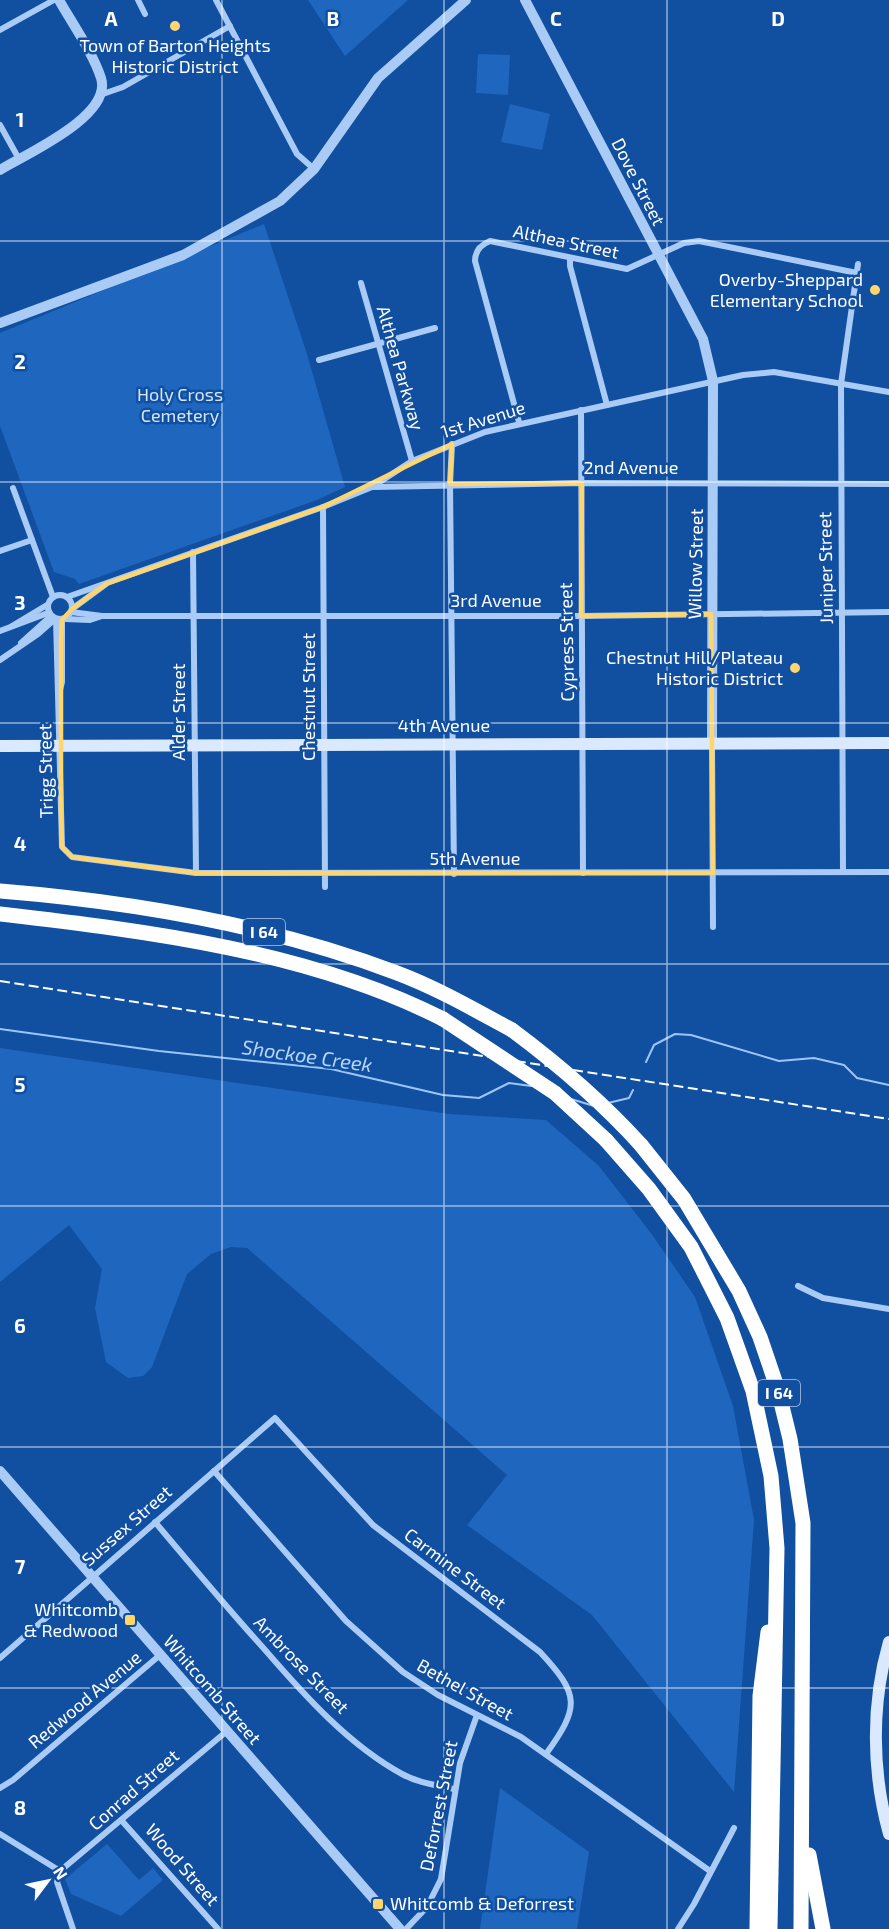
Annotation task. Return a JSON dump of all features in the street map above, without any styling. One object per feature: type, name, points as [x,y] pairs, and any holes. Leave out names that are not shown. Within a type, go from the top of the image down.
[{"type":"highway","name":"I 64","points":[[0,891],[125,905],[233,925],[293,940],[399,973],[512,1030],[558,1064],[641,1145],[684,1199],[739,1291],[760,1337],[778,1390],[790,1439],[803,1523],[801,1929]]},
{"type":"highway","name":"I 64","points":[[0,914],[105,926],[268,958],[378,990],[443,1019],[555,1093],[606,1140],[666,1210],[691,1247],[727,1318],[753,1391],[771,1476],[777,1548],[770,1929]]},
{"type":"highway","points":[[757,1929],[760,1696],[777,1548]]},
{"type":"highway","points":[[803,1812],[823,1929]]},
{"type":"highway","points":[[748,1929],[757,1913]]},
{"type":"main road","name":"4th Avenue","points":[[0,746],[889,743]]},
{"type":"main road","points":[[889,1642],[882,1671],[876,1724],[878,1779],[889,1834]]},
{"type":"street","points":[[138,0],[145,14]]},
{"type":"street","points":[[216,0],[297,154],[314,169]]},
{"type":"street","points":[[0,323],[154,266],[201,246],[280,201],[314,169],[378,78],[466,0]]},
{"type":"street","name":"Dove Street","points":[[525,0],[703,339],[713,381]]},
{"type":"street","points":[[0,30],[60,1],[101,79],[98,103],[83,119],[0,170]]},
{"type":"street","points":[[100,95],[123,87],[230,26]]},
{"type":"street","points":[[0,125],[19,159]]},
{"type":"street","name":"Althea Street","points":[[519,422],[476,256],[482,244],[490,241],[627,269],[684,243],[699,241],[857,273]]},
{"type":"street","points":[[570,258],[570,266],[607,405]]},
{"type":"street","name":"Juniper Street","points":[[843,872],[841,384],[858,264]]},
{"type":"street","name":"Althea Parkway","points":[[361,283],[412,461]]},
{"type":"street","points":[[319,360],[435,328]]},
{"type":"street","name":"1st Avenue","points":[[53,597],[67,597],[106,584],[323,507],[372,487],[412,461],[452,444],[519,422],[743,375],[774,372],[889,392]]},
{"type":"street","name":"Willow Street","points":[[713,381],[714,484],[711,614],[713,927]]},
{"type":"street","name":"Cypress Street","points":[[581,410],[583,873]]},
{"type":"street","points":[[452,444],[450,484],[454,874]]},
{"type":"street","name":"2nd Avenue","points":[[372,487],[582,483],[889,484]]},
{"type":"street","points":[[0,660],[38,634],[55,616],[53,597],[12,488]]},
{"type":"street","name":"Chestnut Street","points":[[323,507],[325,887]]},
{"type":"street","points":[[0,551],[32,540]]},
{"type":"street","name":"Alder Street","points":[[193,552],[195,873]]},
{"type":"street","name":"1st Avenue","points":[[55,616],[71,611],[106,584]]},
{"type":"street","points":[[67,597],[71,611]]},
{"type":"street","name":"3rd Avenue","points":[[71,611],[102,616],[581,616],[889,612]]},
{"type":"street","points":[[0,631],[55,616]]},
{"type":"street","name":"3rd Avenue","points":[[55,616],[90,620],[102,616]]},
{"type":"street","name":"Trigg Street","points":[[55,616],[62,682],[60,746],[64,852]]},
{"type":"street","name":"5th Avenue","points":[[64,852],[72,857],[195,873],[889,872]]},
{"type":"street","points":[[798,1286],[823,1298],[889,1309]]},
{"type":"street","name":"Sussex Street","points":[[0,1658],[275,1418]]},
{"type":"street","name":"Carmine Street","points":[[275,1418],[373,1525],[540,1652],[566,1682],[572,1708],[569,1721],[546,1754]]},
{"type":"street","name":"Whitcomb Street","points":[[0,1471],[400,1929]]},
{"type":"street","name":"Bethel Street","points":[[214,1471],[346,1621],[403,1672],[477,1716],[521,1737],[710,1871]]},
{"type":"street","name":"Ambrose Street","points":[[155,1522],[259,1644],[322,1712],[368,1751],[402,1774],[419,1781],[454,1789]]},
{"type":"street","name":"Redwood Avenue","points":[[0,1788],[13,1780],[160,1655]]},
{"type":"street","name":"Deforrest Street","points":[[406,1929],[427,1906],[441,1879],[454,1789],[465,1744],[477,1716]]},
{"type":"street","name":"Conrad Street","points":[[60,1871],[227,1731]]},
{"type":"street","name":"Wood Street","points":[[122,1821],[218,1929]]},
{"type":"street","points":[[678,1929],[694,1904],[734,1828]]},
{"type":"street","points":[[0,1834],[60,1871],[57,1882],[73,1929]]},
{"type":"highlighted area","points":[[452,444],[450,484],[582,483],[581,616],[711,614],[713,873],[196,873],[72,857],[62,847],[61,638],[62,620],[72,609],[106,584],[323,507]]},
{"type":"green space","points":[[308,0],[408,0],[345,56]]},
{"type":"green space","points":[[478,54],[510,55],[508,95],[476,93]]},
{"type":"green space","points":[[510,104],[550,114],[542,150],[501,142]]},
{"type":"green space","name":"Holy Cross Cemetery","points":[[264,224],[307,354],[345,487],[317,500],[79,584],[75,579],[54,572],[0,426],[0,333]]},
{"type":"green space","points":[[0,1048],[449,1114],[546,1120],[599,1166],[653,1236],[695,1297],[733,1406],[754,1520],[734,1792],[592,1615],[467,1525],[507,1475],[247,1248],[231,1247],[211,1254],[187,1274],[152,1367],[143,1376],[128,1378],[106,1362],[95,1308],[102,1269],[69,1225],[0,1282]]},
{"type":"green space","points":[[500,1788],[589,1852],[577,1929],[480,1929]]},
{"type":"green space","points":[[107,1844],[139,1880],[153,1868],[163,1880],[121,1916],[71,1894],[65,1879]]},
{"type":"waterway","name":"Shockoe Creek","points":[[0,1029],[159,1051],[331,1069],[443,1095],[479,1098],[509,1083],[531,1086]]},
{"type":"waterway","name":"Shockoe Creek","points":[[646,1062],[654,1045],[675,1034],[691,1035],[779,1061],[814,1058],[844,1065],[857,1078],[889,1085]]},
{"type":"waterway","name":"Shockoe Creek","points":[[608,1103],[629,1098],[633,1090]]},
{"type":"waterway","name":"Shockoe Creek","points":[[571,1099],[594,1106]]},
{"type":"railway","points":[[0,981],[889,1119]]},
{"type":"place","name":"Town of Barton Heights Historic District","points":[[175,26]]},
{"type":"place","name":"Overby-Sheppard Elementary School","points":[[875,290]]},
{"type":"place","name":"Chestnut Hill/Plateau Historic District","points":[[795,668]]},
{"type":"place","name":"Whitcomb & Redwood","points":[[130,1620]]},
{"type":"place","name":"Whitcomb & Deforrest","points":[[378,1904]]}]
